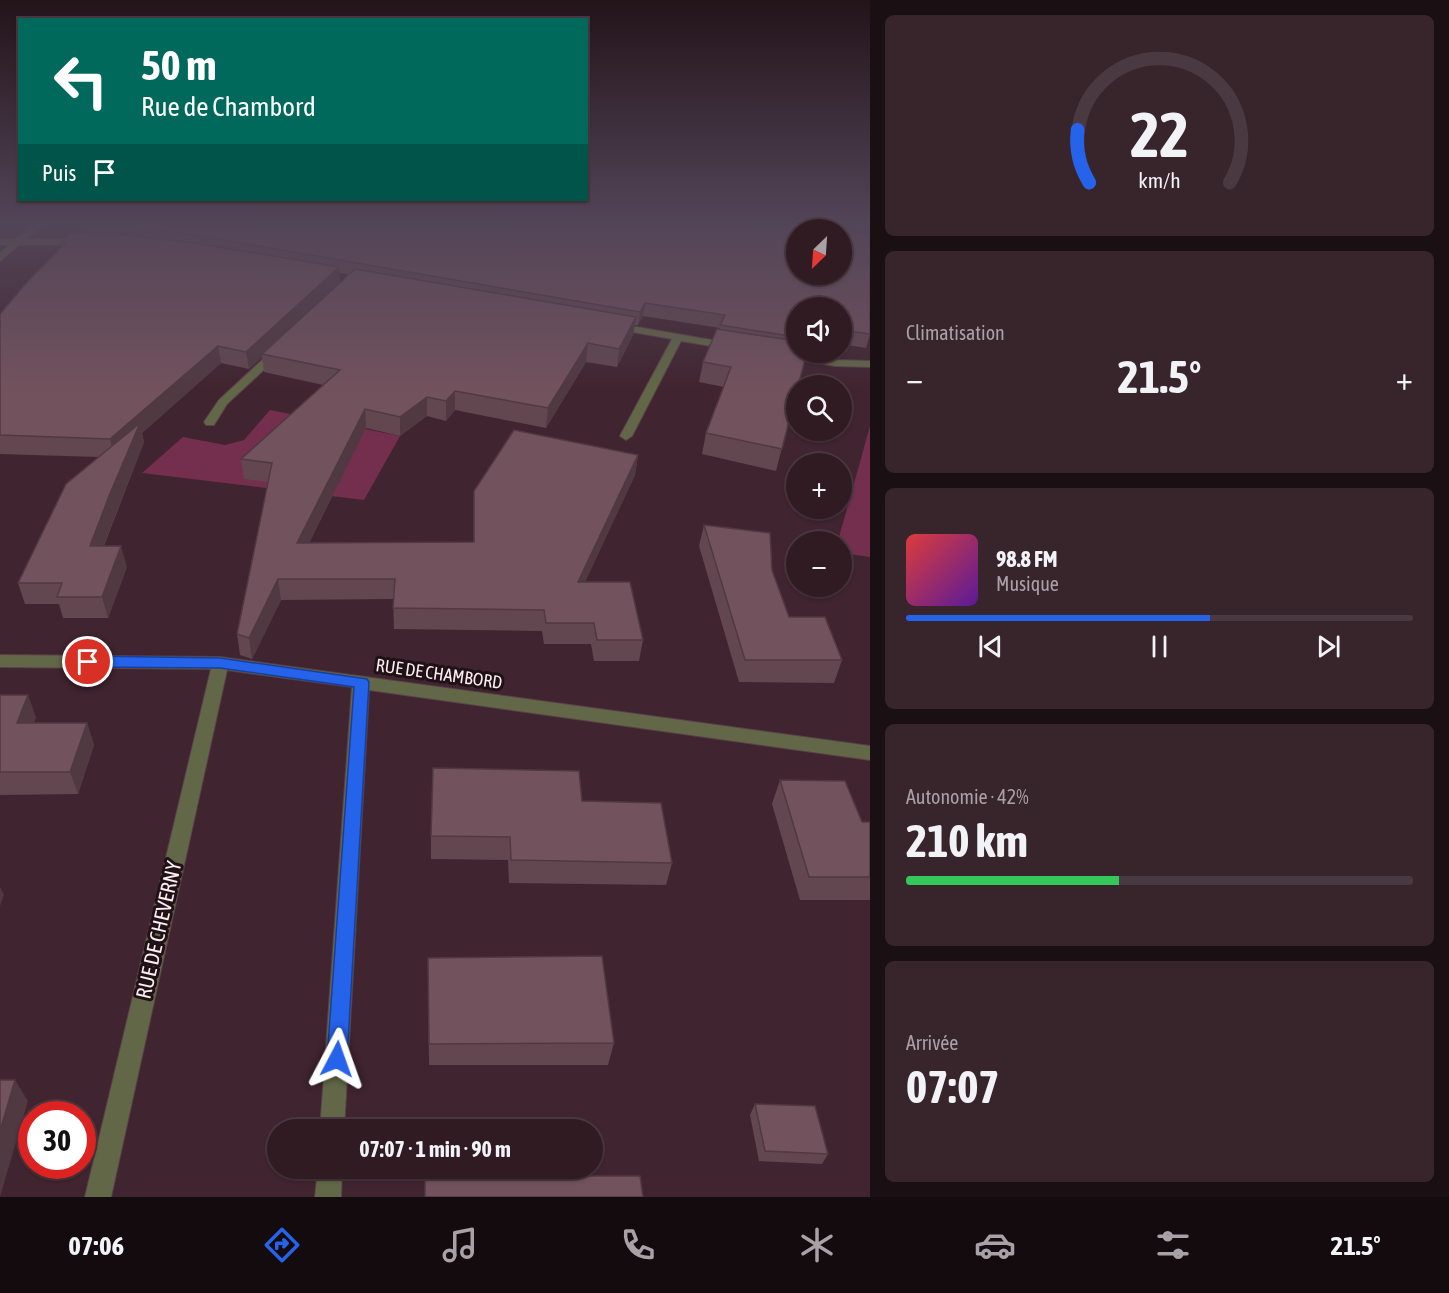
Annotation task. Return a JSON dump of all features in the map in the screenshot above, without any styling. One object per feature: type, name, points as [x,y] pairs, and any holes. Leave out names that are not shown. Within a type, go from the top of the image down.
[{"type":"street","points":[[608,325],[738,348]]},
{"type":"street","points":[[626,436],[678,337]]},
{"type":"street","points":[[210,422],[223,402],[284,346]]},
{"type":"street","points":[[770,353],[835,363],[870,364]]},
{"type":"street","name":"RUE DE CHAMBORD","points":[[0,661],[220,663],[870,753]]},
{"type":"street","name":"RUE DE CHEVERNY","points":[[98,1197],[220,663]]},
{"type":"street","points":[[333,1119],[361,682]]},
{"type":"street","points":[[328,1197],[329,1179]]},
{"type":"shaded area","points":[[270,410],[400,436],[364,500],[142,473],[183,437],[225,445],[244,440]]},
{"type":"shaded area","points":[[870,426],[870,557],[852,554],[852,531],[841,531],[844,519],[852,519],[852,491]]},
{"type":"building","points":[[28,281],[324,281],[246,352],[218,346],[110,439],[0,435],[0,314]]},
{"type":"building","points":[[342,281],[424,281],[636,317],[619,349],[588,343],[548,408],[455,391],[446,401],[427,397],[400,417],[365,409],[297,543],[474,542],[474,491],[514,430],[638,455],[578,582],[630,582],[643,640],[597,640],[594,623],[546,623],[544,610],[393,608],[395,579],[278,579],[249,638],[237,634],[272,463],[241,459],[340,370],[262,354]]},
{"type":"building","points":[[460,281],[786,281],[786,285],[852,285],[852,281],[870,281],[870,334],[852,331],[852,297],[786,297],[786,335],[720,325],[725,315],[645,303],[640,312]]},
{"type":"building","points":[[717,329],[786,339],[786,363],[804,363],[801,375],[786,375],[786,433],[782,449],[706,433],[731,367],[703,362]]},
{"type":"building","points":[[140,423],[90,546],[121,546],[102,597],[57,597],[62,583],[18,583],[66,484]]},
{"type":"building","points":[[704,525],[770,533],[772,570],[789,617],[825,617],[842,660],[745,660]]},
{"type":"building","points":[[0,695],[28,695],[17,723],[87,723],[70,772],[0,772]]},
{"type":"building","points":[[433,768],[579,771],[582,801],[661,803],[672,863],[511,860],[510,837],[431,836]]},
{"type":"building","points":[[780,780],[845,781],[862,822],[870,822],[870,877],[809,877]]},
{"type":"building","points":[[602,956],[614,1043],[429,1044],[428,958]]},
{"type":"building","points":[[0,1080],[15,1080],[0,1131]]},
{"type":"building","points":[[755,1104],[815,1106],[828,1154],[765,1151]]},
{"type":"building","points":[[603,1176],[640,1176],[643,1197],[425,1197],[425,1179],[603,1179]]},
{"type":"route","points":[[88,662],[220,663],[361,682],[337,1059]]}]
